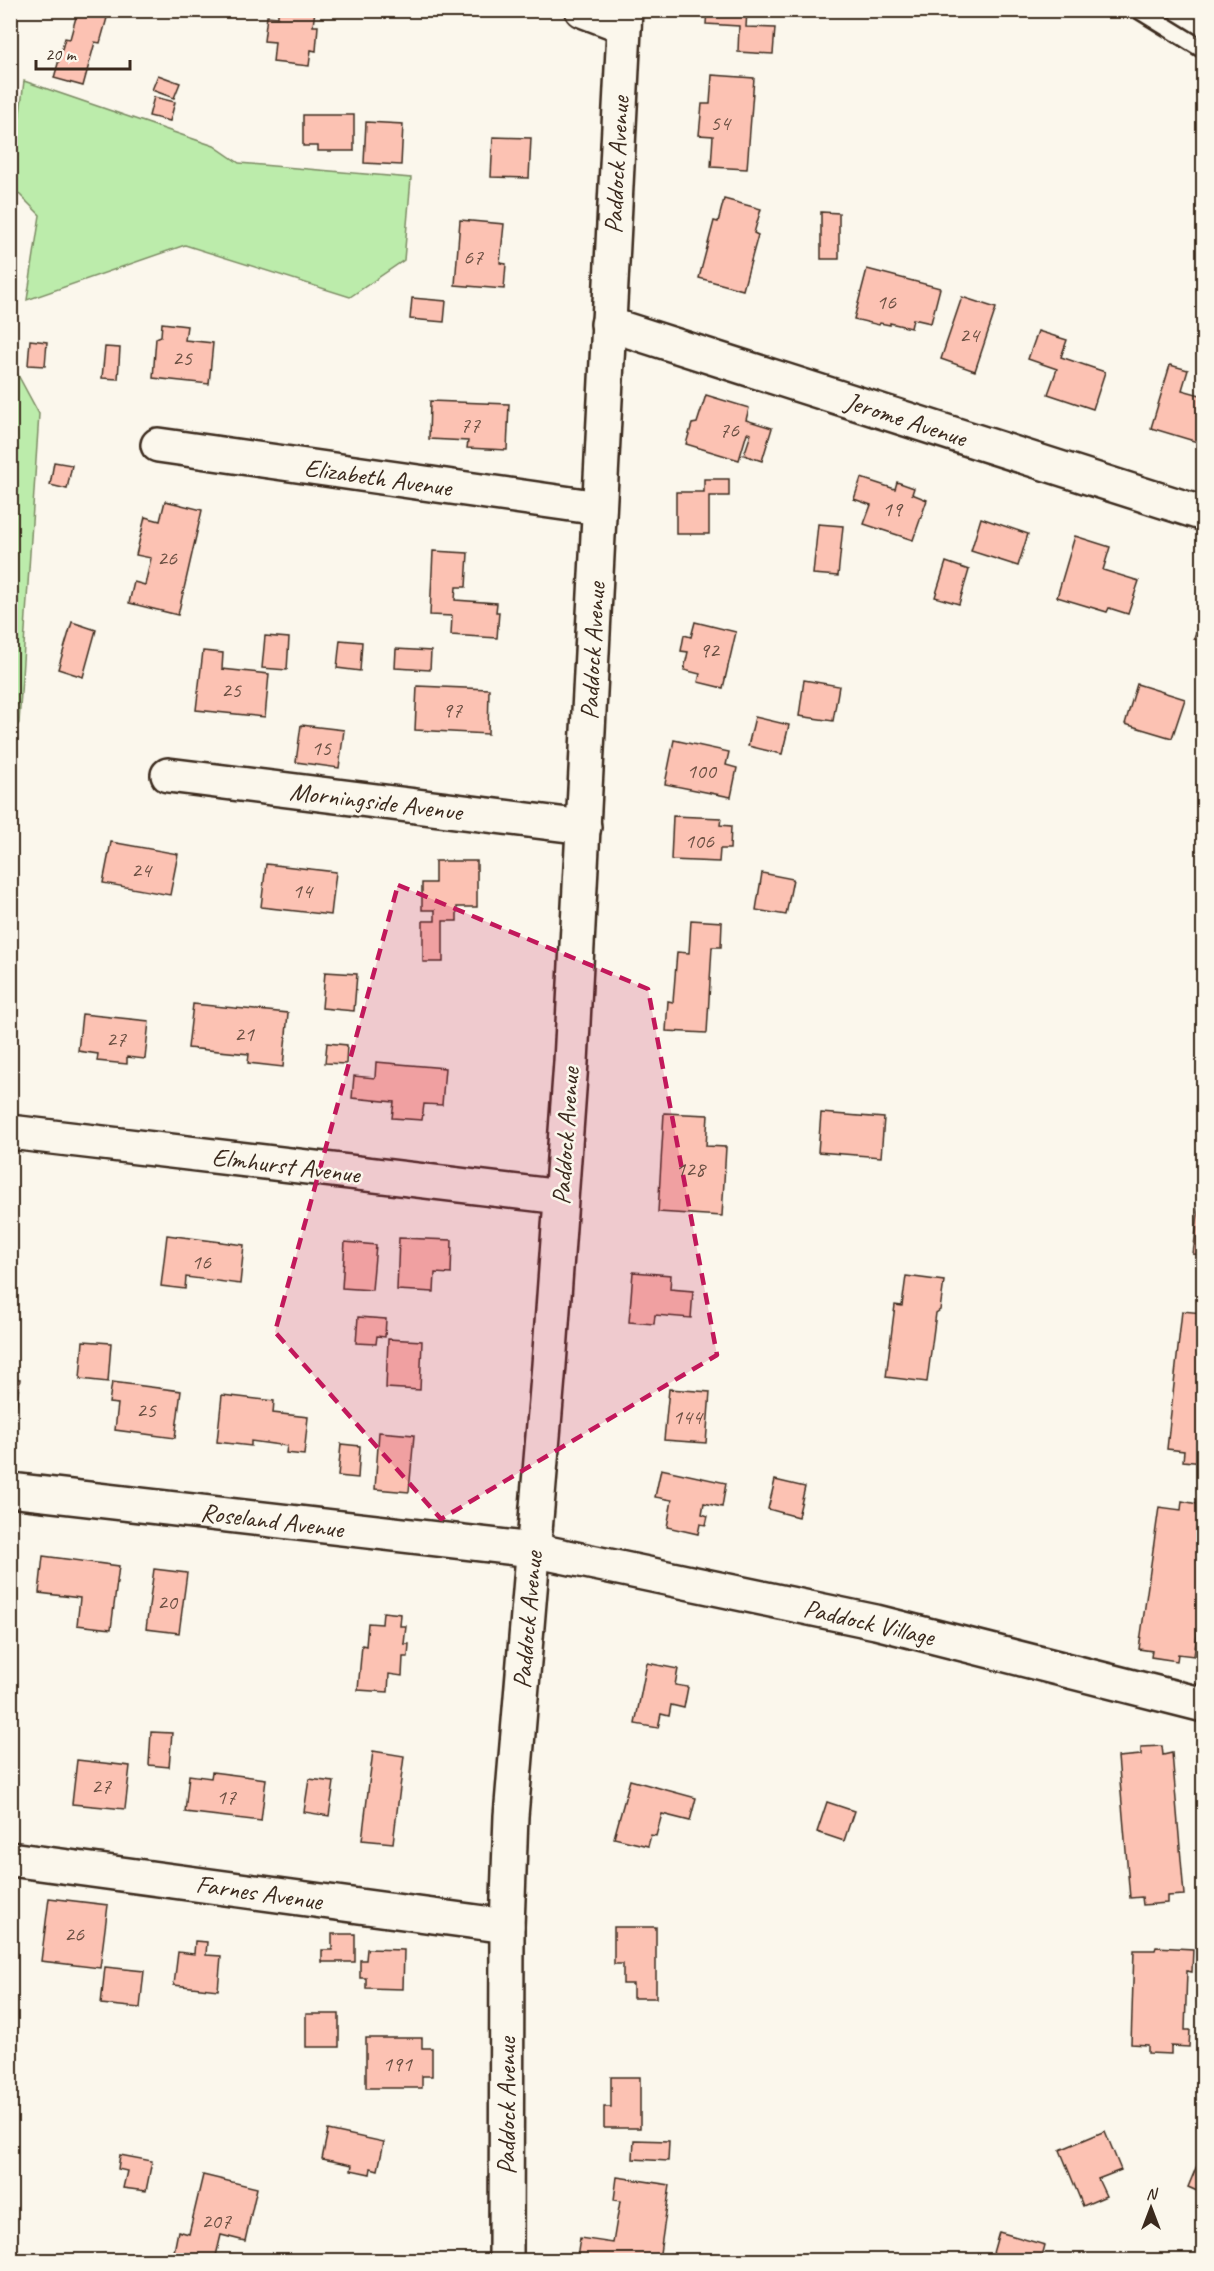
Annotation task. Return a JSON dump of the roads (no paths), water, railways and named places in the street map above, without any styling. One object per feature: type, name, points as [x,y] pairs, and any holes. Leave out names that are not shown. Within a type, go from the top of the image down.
[{"type":"street","points":[[582,10],[624,18]]},
{"type":"street","name":"Paddock Avenue","points":[[506,2260],[507,1926],[513,1793],[561,1197],[584,827],[624,18]]},
{"type":"street","name":"Jerome Avenue","points":[[608,324],[1203,514]]},
{"type":"street","name":"Elizabeth Avenue","points":[[158,445],[599,508]]},
{"type":"street","name":"Morningside Avenue","points":[[168,775],[584,827]]},
{"type":"street","name":"Elmhurst Avenue","points":[[10,1132],[561,1197]]},
{"type":"street","name":"Roseland Avenue","points":[[10,1490],[533,1550]]},
{"type":"street","name":"Paddock Village","points":[[533,1550],[876,1622],[1203,1705]]},
{"type":"street","name":"Farnes Avenue","points":[[10,1859],[507,1926]]},
{"type":"lane","points":[[1139,10],[1203,50]]}]
